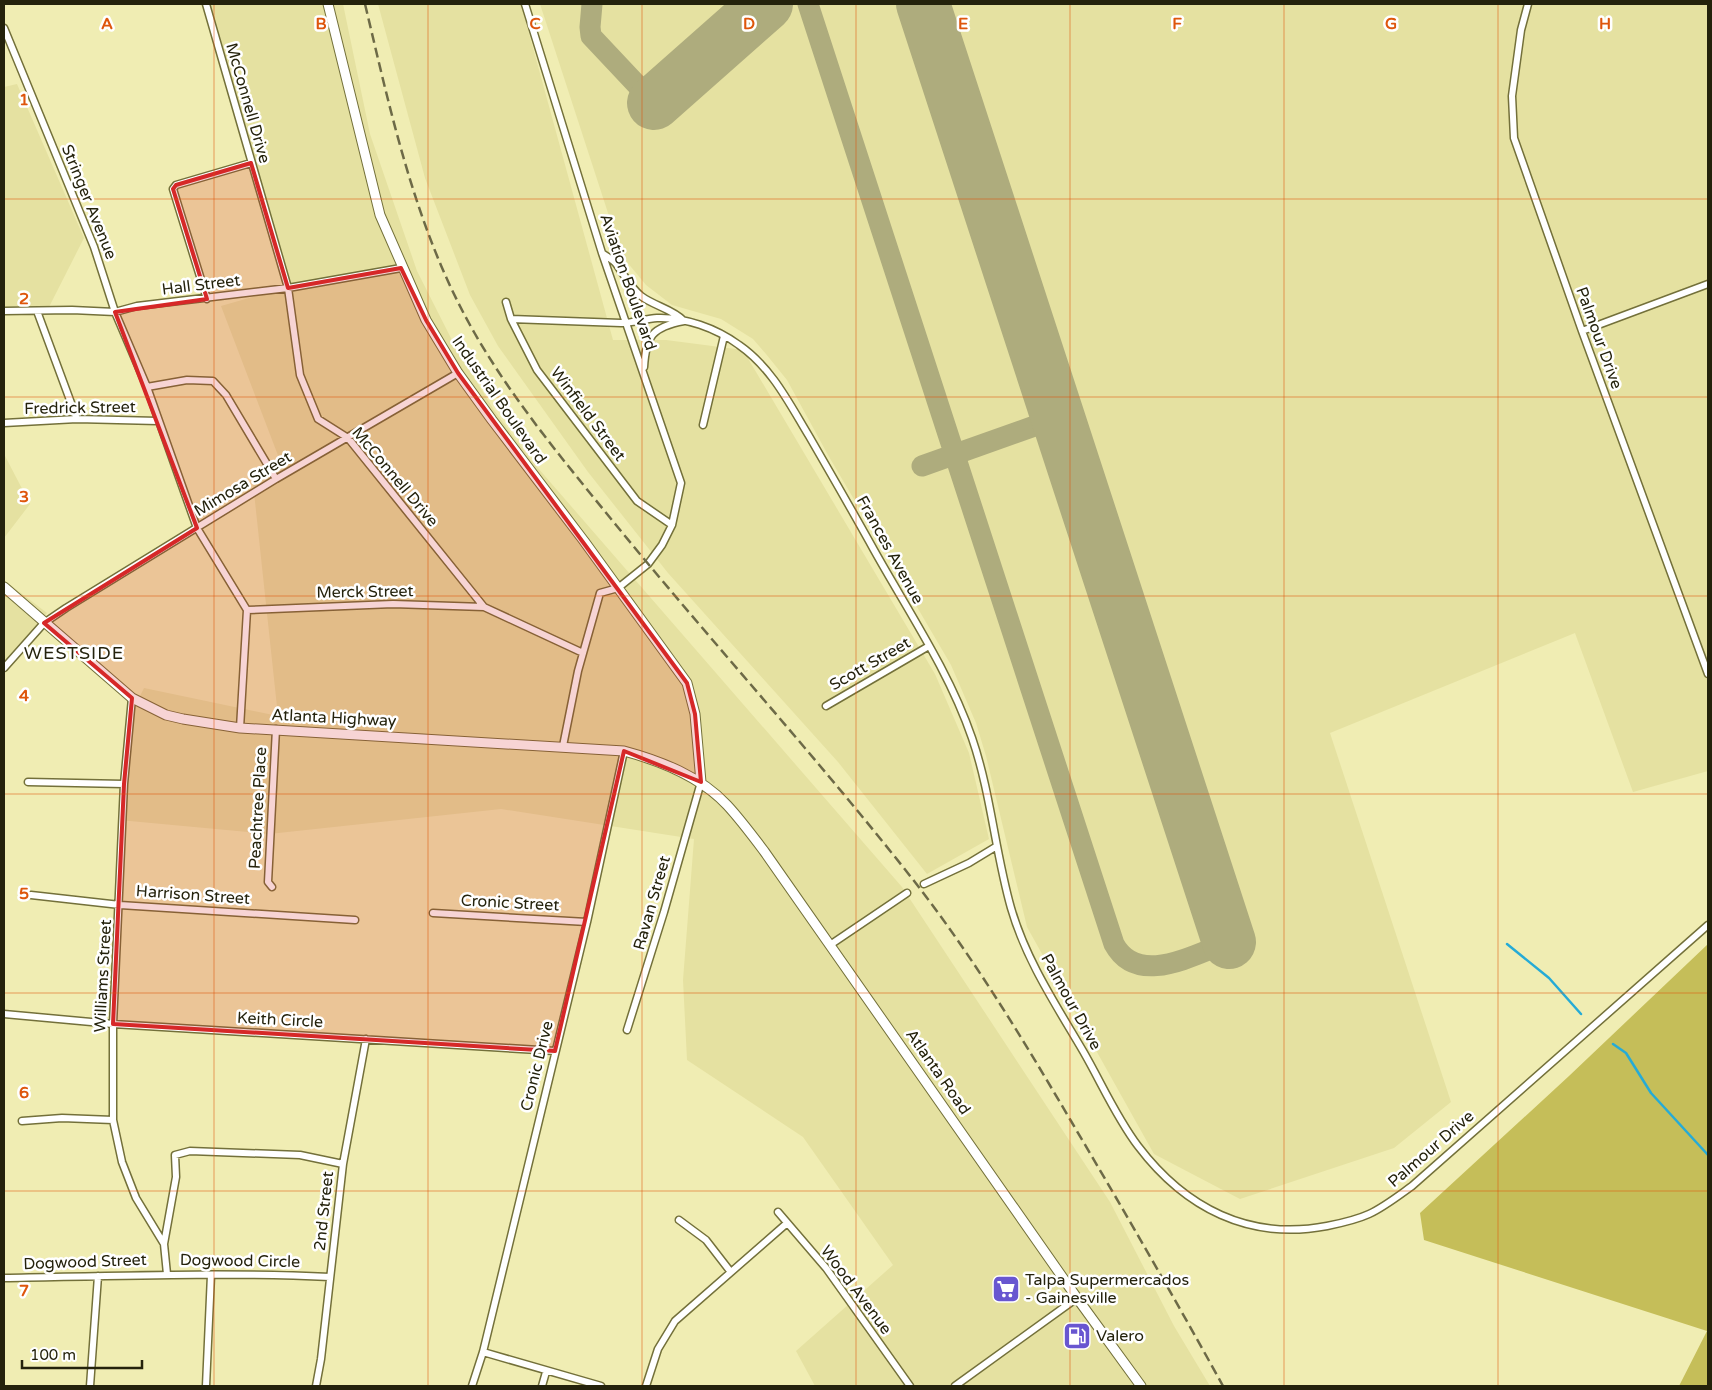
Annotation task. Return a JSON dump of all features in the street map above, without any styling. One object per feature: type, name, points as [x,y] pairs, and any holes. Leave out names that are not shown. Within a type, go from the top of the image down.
[{"type":"main road","name":"Industrial Boulevard","points":[[328,4],[380,215],[401,268],[426,320],[458,373],[687,683],[695,714],[701,782]]},
{"type":"main road","name":"Atlanta Highway","points":[[4,588],[132,698],[166,714],[183,719],[240,728],[624,751],[649,758],[701,782]]},
{"type":"main road","name":"Atlanta Road","points":[[701,782],[726,804],[764,850],[1076,1298],[1141,1386]]},
{"type":"street","name":"McConnell Drive","points":[[206,4],[250,164],[288,288],[300,375],[318,419],[348,438],[484,607],[583,653]]},
{"type":"street","name":"Aviation Boulevard","points":[[525,4],[602,253],[628,323],[681,484],[672,524],[662,545],[648,564],[618,588]]},
{"type":"street","name":"Palmour Drive","points":[[1528,4],[1521,30],[1512,96],[1514,138],[1582,331],[1708,674]]},
{"type":"street","name":"Stringer Avenue","points":[[4,32],[94,247],[115,312],[147,387],[197,528],[247,610]]},
{"type":"street","points":[[207,299],[173,189],[176,185],[250,164]]},
{"type":"street","name":"Frances Avenue","points":[[602,253],[616,264],[626,281],[639,294],[653,304],[678,314],[684,321]]},
{"type":"street","name":"Hall Street","points":[[4,311],[115,312],[137,306],[288,288],[401,268]]},
{"type":"street","points":[[1582,331],[1708,284]]},
{"type":"street","name":"Winfield Street","points":[[506,302],[512,319],[537,370],[637,502],[672,524]]},
{"type":"street","points":[[37,311],[77,419]]},
{"type":"street","name":"Frances Avenue","points":[[512,319],[628,323],[659,318],[684,321],[724,336],[739,344],[761,364],[778,384],[929,646],[954,696],[972,737],[988,791],[997,846]]},
{"type":"street","points":[[644,371],[647,343],[653,332],[661,327],[684,321]]},
{"type":"street","points":[[703,425],[724,336]]},
{"type":"street","name":"Mimosa Street","points":[[4,668],[44,623],[276,479],[458,373]]},
{"type":"street","points":[[147,387],[187,380],[212,381],[226,395],[276,479]]},
{"type":"street","name":"Fredrick Street","points":[[4,423],[77,419],[158,422]]},
{"type":"street","points":[[563,746],[583,653],[600,593],[618,588]]},
{"type":"street","name":"Merck Street","points":[[247,610],[393,604],[484,607]]},
{"type":"street","points":[[240,728],[247,610]]},
{"type":"street","name":"Scott Street","points":[[826,706],[929,646]]},
{"type":"street","name":"Williams Street","points":[[132,698],[124,784],[120,905],[113,1024],[113,1120],[122,1162],[136,1198],[164,1244]]},
{"type":"street","name":"Peachtree Place","points":[[272,887],[268,882],[276,729]]},
{"type":"street","name":"Cronic Drive","points":[[472,1386],[483,1352],[587,922],[624,751]]},
{"type":"street","points":[[28,782],[124,784]]},
{"type":"street","name":"Ravan Street","points":[[627,1030],[664,912],[701,782]]},
{"type":"street","points":[[924,884],[969,864],[997,846]]},
{"type":"street","name":"Palmour Drive","points":[[997,846],[1012,909],[1023,943],[1040,978],[1135,1142],[1155,1167],[1195,1202],[1246,1225],[1280,1230],[1315,1228],[1346,1222],[1368,1215],[1412,1186],[1708,925]]},
{"type":"street","points":[[830,945],[907,893]]},
{"type":"street","name":"Harrison Street","points":[[31,895],[120,905],[355,920]]},
{"type":"street","name":"Cronic Street","points":[[432,912],[587,922]]},
{"type":"street","name":"Keith Circle","points":[[4,1014],[113,1024],[555,1051]]},
{"type":"street","name":"2nd Street","points":[[316,1386],[343,1164],[366,1039]]},
{"type":"street","points":[[22,1121],[62,1118],[113,1120]]},
{"type":"street","name":"Dogwood Circle","points":[[330,1277],[259,1274],[167,1274],[164,1244],[176,1177],[175,1155],[190,1151],[300,1155],[343,1164]]},
{"type":"street","name":"Wood Avenue","points":[[778,1212],[786,1224],[826,1268],[910,1386]]},
{"type":"street","points":[[680,1220],[706,1240],[730,1271]]},
{"type":"street","points":[[646,1386],[658,1349],[675,1321],[786,1224]]},
{"type":"street","name":"Dogwood Street","points":[[4,1278],[167,1274]]},
{"type":"street","points":[[206,1386],[211,1275]]},
{"type":"street","points":[[90,1386],[98,1276]]},
{"type":"street","points":[[955,1386],[1076,1298]]},
{"type":"street","points":[[483,1352],[546,1372],[601,1386]]},
{"type":"street","points":[[542,1386],[546,1372]]},
{"type":"highlighted area","points":[[251,163],[288,288],[401,268],[426,320],[458,373],[687,683],[695,714],[701,782],[624,751],[555,1051],[113,1024],[124,784],[132,698],[44,623],[197,528],[115,312],[207,299],[173,189],[176,185]]},
{"type":"shaded area","points":[[203,4],[343,4],[370,134],[417,271],[456,348],[494,410],[531,460],[902,887],[1110,1202],[1174,1326],[1210,1386],[815,1386],[796,1351],[893,1265],[803,1137],[687,1060],[683,980],[694,839],[501,809],[269,834],[119,820],[130,716],[144,688],[278,716],[253,483],[279,458],[221,306],[288,287]]},
{"type":"shaded area","points":[[378,4],[521,4],[613,340],[666,340],[743,350],[935,674],[969,753],[989,839],[927,874],[838,762],[668,573],[588,472],[498,346],[470,295],[425,178]]},
{"type":"shaded area","points":[[540,4],[1708,4],[1708,771],[1633,792],[1575,633],[1330,733],[1451,1102],[1394,1148],[1240,1199],[1154,1154],[1027,927],[986,756],[976,723],[951,665],[828,455],[787,380],[753,339],[721,319],[672,305],[646,285],[622,256]]},
{"type":"shaded area","points":[[17,84],[84,238],[49,307],[4,310],[4,87]]},
{"type":"shaded area","points":[[4,454],[30,504],[4,538]]},
{"type":"shaded area","points":[[4,580],[47,613],[4,673]]},
{"type":"shaded area","points":[[1708,944],[1708,1386],[1679,1386],[1707,1331],[1424,1240],[1420,1213],[1569,1076]]},
{"type":"waterway","points":[[1507,944],[1549,978],[1581,1014]]},
{"type":"waterway","points":[[1613,1044],[1626,1053],[1651,1093],[1708,1155]]},
{"type":"taxiway","points":[[592,4],[591,36],[654,103]]},
{"type":"taxiway","points":[[808,4],[1114,944],[1124,957],[1137,964],[1152,966],[1184,960],[1229,942]]},
{"type":"taxiway","points":[[922,466],[1057,418]]},
{"type":"runway","points":[[654,103],[766,4]]},
{"type":"runway","points":[[923,4],[1229,942]]},
{"type":"railway","points":[[365,4],[395,127],[419,209],[451,287],[470,325],[502,378],[577,477],[653,570],[844,794],[939,914],[998,1001],[1035,1061],[1148,1253],[1223,1386]]},
{"type":"place","name":"Talpa Supermercados - Gainesville","points":[[1006,1289]]},
{"type":"place","name":"Valero","points":[[1077,1336]]},
{"type":"district","name":"WESTSIDE","points":[[74,653]]}]
